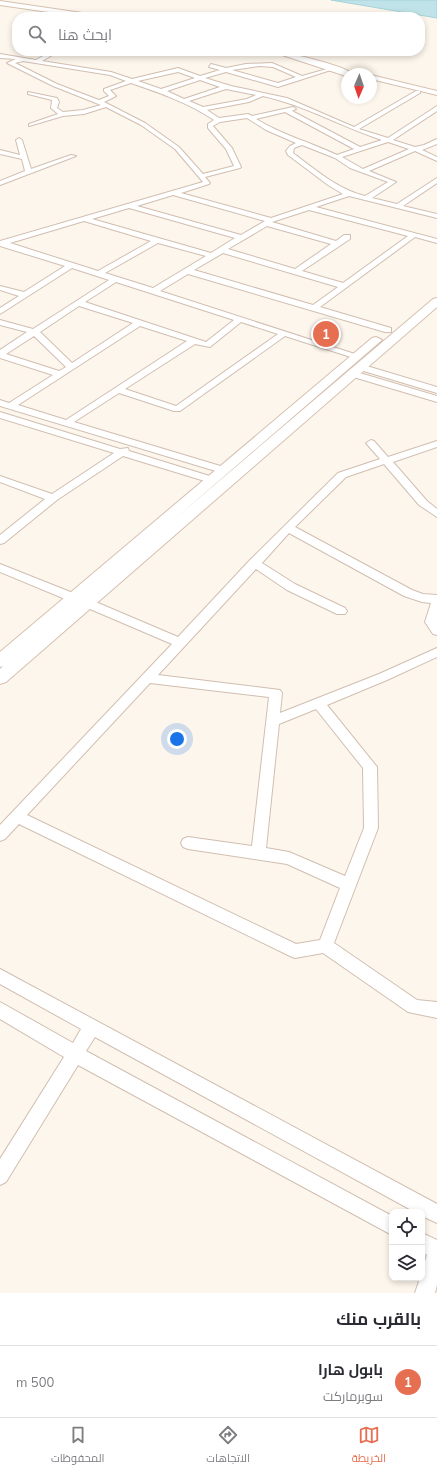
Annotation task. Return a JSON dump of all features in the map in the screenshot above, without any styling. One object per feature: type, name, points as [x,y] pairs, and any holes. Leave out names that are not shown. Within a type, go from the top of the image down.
[{"type":"main road","points":[[0,3],[62,12]]},
{"type":"main road","points":[[0,6],[42,12]]},
{"type":"main road","points":[[290,56],[341,70]]},
{"type":"main road","points":[[301,56],[341,69]]},
{"type":"main road","points":[[377,78],[437,93]]},
{"type":"main road","points":[[377,82],[437,97]]},
{"type":"main road","points":[[0,678],[357,366],[388,330],[437,289]]},
{"type":"main road","points":[[2,657],[74,598],[223,470],[357,366],[437,301]]},
{"type":"street","points":[[0,56],[111,74],[161,91],[202,110],[218,120]]},
{"type":"street","points":[[37,61],[46,56]]},
{"type":"street","points":[[1,243],[207,183],[177,148],[143,124],[107,105],[55,85],[10,63],[23,59]]},
{"type":"street","points":[[161,91],[252,64],[266,64],[278,67],[284,71],[303,78]]},
{"type":"street","points":[[211,66],[278,85],[332,68]]},
{"type":"street","points":[[98,102],[113,96],[106,90],[131,81],[178,70],[226,87],[285,99],[354,129],[415,149],[437,159]]},
{"type":"street","points":[[183,101],[251,77]]},
{"type":"street","points":[[354,129],[418,92]]},
{"type":"street","points":[[30,93],[55,99],[56,102],[54,108],[62,114]]},
{"type":"street","points":[[202,110],[249,100],[261,94]]},
{"type":"street","points":[[30,125],[62,114],[84,112],[107,105]]},
{"type":"street","points":[[251,118],[305,107]]},
{"type":"street","points":[[337,157],[389,140],[437,108]]},
{"type":"street","points":[[287,111],[360,150]]},
{"type":"street","points":[[201,176],[238,167],[229,148],[210,125],[218,120],[248,116],[268,129],[337,157],[352,167],[392,182],[367,198]]},
{"type":"street","points":[[20,140],[29,172]]},
{"type":"street","points":[[364,171],[415,149],[426,147],[437,141]]},
{"type":"street","points":[[300,143],[292,147],[289,151],[290,154],[330,184],[349,194],[437,216]]},
{"type":"street","points":[[0,152],[25,158]]},
{"type":"street","points":[[0,183],[73,156]]},
{"type":"street","points":[[398,206],[437,180]]},
{"type":"street","points":[[173,193],[268,221],[338,244]]},
{"type":"street","points":[[154,291],[268,221],[307,206],[349,194]]},
{"type":"street","points":[[129,206],[242,238]]},
{"type":"street","points":[[307,206],[437,241]]},
{"type":"street","points":[[84,219],[212,256]]},
{"type":"street","points":[[314,308],[413,235]]},
{"type":"street","points":[[296,272],[347,237]]},
{"type":"street","points":[[98,274],[157,240]]},
{"type":"street","points":[[1,243],[284,332],[357,366],[437,399]]},
{"type":"street","points":[[222,250],[344,286]]},
{"type":"street","points":[[0,312],[71,265]]},
{"type":"street","points":[[188,270],[388,330]]},
{"type":"street","points":[[0,355],[115,279]]},
{"type":"street","points":[[0,288],[25,296]]},
{"type":"street","points":[[79,303],[207,345],[240,318]]},
{"type":"street","points":[[0,322],[35,332],[70,367]]},
{"type":"street","points":[[11,406],[139,323]]},
{"type":"street","points":[[118,390],[177,409],[284,332]]},
{"type":"street","points":[[67,423],[193,340]]},
{"type":"street","points":[[0,355],[61,374]]},
{"type":"street","points":[[357,366],[437,390]]},
{"type":"street","points":[[0,403],[223,470]]},
{"type":"street","points":[[0,415],[212,480]]},
{"type":"street","points":[[0,541],[53,498],[134,443]]},
{"type":"street","points":[[371,443],[423,503],[437,514]]},
{"type":"street","points":[[0,835],[288,528],[342,475],[437,444]]},
{"type":"street","points":[[0,479],[53,498]]},
{"type":"street","points":[[288,528],[408,593],[437,601],[431,622],[437,631]]},
{"type":"street","points":[[254,564],[291,587],[341,611]]},
{"type":"street","points":[[0,568],[74,598]]},
{"type":"street","points":[[87,603],[180,643]]},
{"type":"street","points":[[272,721],[383,677],[437,652]]},
{"type":"street","points":[[147,678],[276,693],[258,853]]},
{"type":"street","points":[[318,703],[370,767],[371,828],[326,946]]},
{"type":"street","points":[[17,817],[295,951],[326,946],[414,1007],[437,1010]]},
{"type":"street","points":[[188,843],[288,858],[349,885]]},
{"type":"street","points":[[0,976],[437,1214]]},
{"type":"street","points":[[0,1010],[75,1054],[389,1224]]},
{"type":"street","points":[[0,1176],[92,1027]]},
{"type":"street","points":[[425,1244],[437,1251],[425,1293]]},
{"type":"water","points":[[331,0],[437,0],[437,18],[425,16],[425,12],[402,12]]},
{"type":"place","name":"بابول هارا","points":[[326,334]]}]
